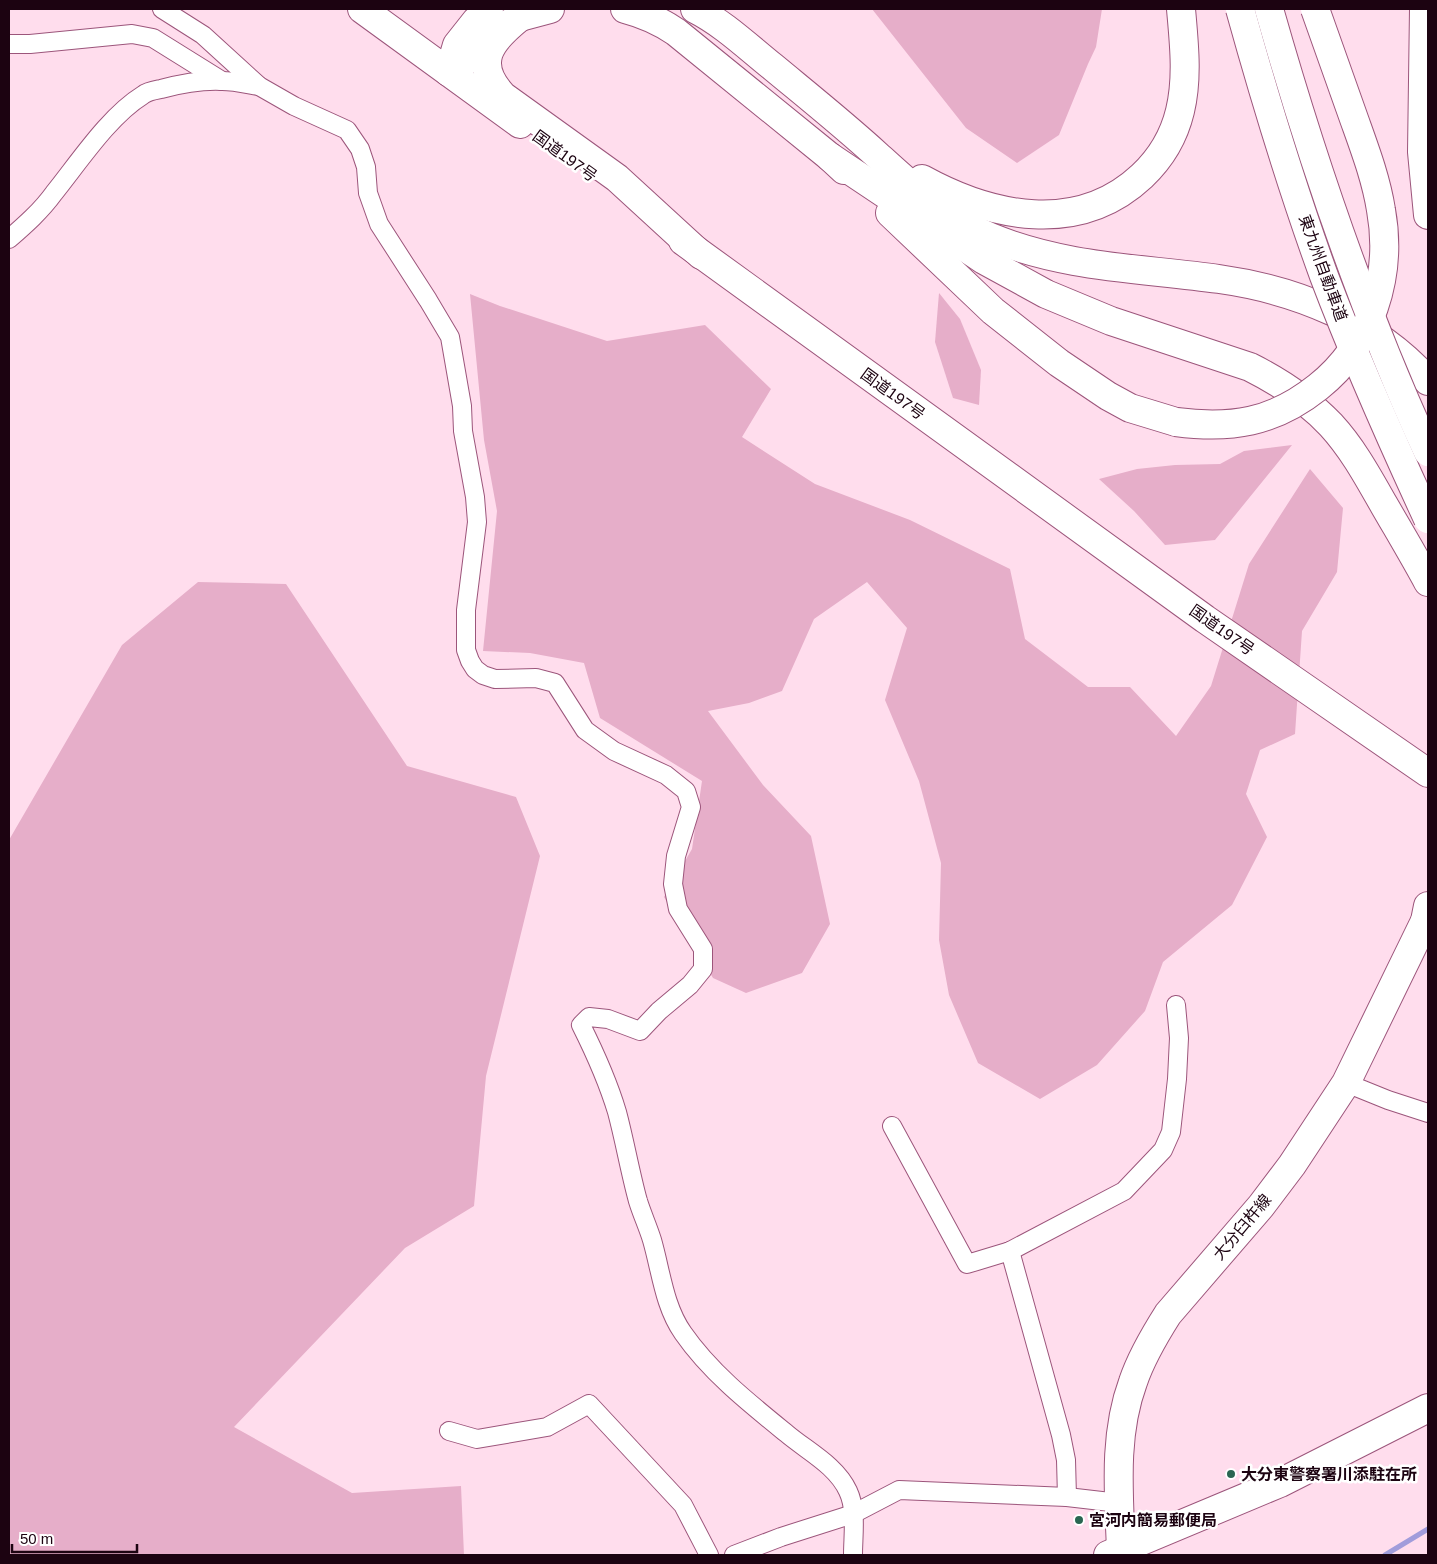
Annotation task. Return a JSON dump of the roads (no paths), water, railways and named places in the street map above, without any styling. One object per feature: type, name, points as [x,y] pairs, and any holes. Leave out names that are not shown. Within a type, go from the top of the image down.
[{"type":"main road","name":"国道197号","points":[[362,9],[1205,619],[1428,773]]},
{"type":"main road","points":[[449,72],[457,45],[476,21],[490,9]]},
{"type":"main road","points":[[449,72],[472,57],[503,27],[520,17],[550,9]]},
{"type":"main road","points":[[625,9],[657,20],[676,32],[830,157],[993,311],[1025,338],[1072,372],[1130,408],[1176,422],[1201,425],[1246,422],[1266,416],[1307,396],[1337,370],[1349,355],[1369,322],[1376,302],[1384,260],[1382,211],[1367,156],[1315,9]]},
{"type":"main road","points":[[695,9],[727,30]]},
{"type":"main road","points":[[706,9],[727,30],[852,132],[913,188],[964,225],[1039,254],[1065,260],[1221,279],[1278,291],[1306,300],[1372,333],[1392,346],[1423,376]]},
{"type":"main road","points":[[852,132],[918,177],[959,197],[991,209],[1016,214],[1041,215],[1090,208],[1113,198],[1150,169],[1173,133],[1180,113],[1184,88],[1185,62],[1181,9]]},
{"type":"main road","name":"東九州自動車道","points":[[1240,9],[1264,96],[1324,276],[1359,363],[1428,519]]},
{"type":"main road","name":"東九州自動車道","points":[[1269,9],[1319,175],[1349,262],[1428,452]]},
{"type":"main road","points":[[1424,9],[1422,152],[1428,215]]},
{"type":"main road","points":[[520,17],[496,39],[490,51],[487,63],[488,75],[494,86],[503,96],[617,178],[702,255]]},
{"type":"main road","points":[[830,157],[977,255],[1046,294],[1111,321],[1250,367],[1271,378],[1312,408],[1347,444],[1363,468],[1428,582]]},
{"type":"main road","name":"大分臼杵線","points":[[1117,1554],[1119,1452],[1122,1428],[1132,1384],[1148,1347],[1168,1314],[1243,1229],[1276,1186],[1346,1083],[1427,916]]},
{"type":"main road","points":[[1117,1554],[1280,1483],[1428,1408]]},
{"type":"street","points":[[162,9],[203,35],[259,86],[294,106],[347,130],[360,149],[366,167],[368,194],[379,224],[450,337],[462,406],[463,431],[475,497],[477,522],[466,610],[466,650],[470,661],[484,675],[495,679],[536,678],[556,683],[585,730],[614,751],[666,775],[686,791],[691,807],[676,856],[673,884],[678,909],[703,949],[703,969],[690,985],[660,1011],[640,1032],[608,1019],[588,1017],[582,1025],[603,1073],[616,1111],[638,1201],[652,1240],[663,1286],[670,1308],[681,1331],[717,1374],[786,1433],[838,1473],[849,1493],[853,1514],[853,1555]]},
{"type":"street","points":[[9,44],[30,44],[132,34],[153,38],[222,81]]},
{"type":"street","points":[[9,239],[29,222],[54,194],[82,156],[112,123],[144,94],[172,86],[199,82],[222,81],[259,86]]},
{"type":"street","points":[[892,1126],[967,1264],[1010,1251],[1124,1191],[1163,1150],[1171,1132],[1176,1079],[1179,1038],[1176,1005]]},
{"type":"street","points":[[1346,1083],[1388,1100],[1428,1113]]},
{"type":"street","points":[[1010,1251],[1061,1435],[1066,1460],[1067,1497]]},
{"type":"street","points":[[448,1431],[477,1439],[547,1427],[589,1404],[683,1505],[709,1555]]},
{"type":"street","points":[[734,1555],[781,1537],[853,1514],[899,1490],[1067,1497],[1119,1503]]},
{"type":"waterway","points":[[1385,1555],[1428,1529]]},
{"type":"place","name":"大分東警察署川添駐在所","points":[[1231,1474]]},
{"type":"place","name":"宮河内簡易郵便局","points":[[1079,1520]]}]
